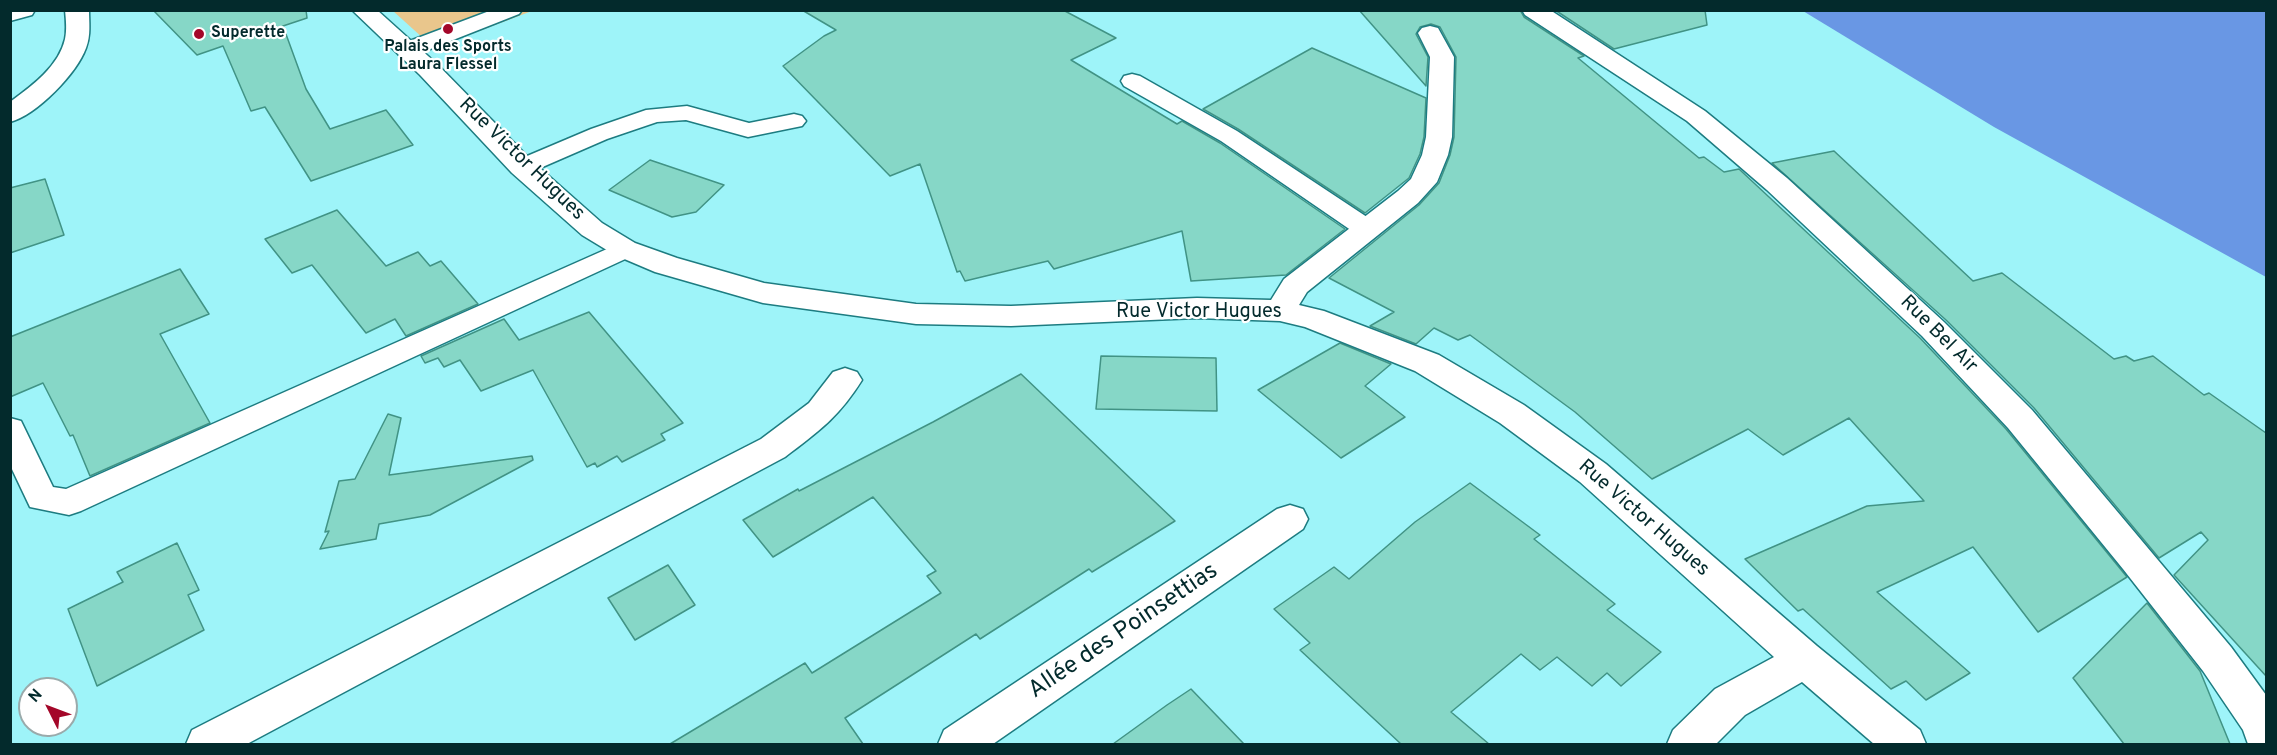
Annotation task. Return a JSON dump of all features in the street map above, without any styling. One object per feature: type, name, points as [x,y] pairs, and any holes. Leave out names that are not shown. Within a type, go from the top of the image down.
[{"type":"street","points":[[10,14],[24,10]]},
{"type":"street","points":[[10,114],[49,83],[70,58],[77,40],[78,10]]},
{"type":"street","name":"Rue Victor Hugues","points":[[363,10],[418,60],[522,167],[592,229],[625,249],[666,266],[763,293],[885,311],[1011,316],[1197,308],[1280,311],[1313,318],[1426,363],[1512,414],[1593,473],[1803,658],[1905,744]]},
{"type":"street","name":"Rue Bel Air","points":[[1533,10],[1696,116],[1777,184],[1934,329],[2020,419],[2100,514],[2217,659],[2265,728]]},
{"type":"street","points":[[1280,311],[1295,286],[1408,197],[1423,182],[1435,155],[1438,137],[1442,57],[1430,33]]},
{"type":"street","points":[[207,744],[773,448],[821,411],[845,380]]},
{"type":"street","name":"Allée des Poinsettias","points":[[958,744],[1290,519]]},
{"type":"street","points":[[1688,744],[1730,702],[1786,671],[1803,658]]},
{"type":"lane","points":[[418,60],[512,10]]},
{"type":"lane","points":[[1132,81],[1229,136],[1367,230]]},
{"type":"lane","points":[[522,167],[598,134],[654,115],[687,113],[748,130],[794,121]]},
{"type":"lane","points":[[10,429],[42,498],[69,502],[625,249]]},
{"type":"shaded area","name":"Palais des Sports Laura Flessel","points":[[393,11],[532,11],[434,48]]},
{"type":"water","points":[[1803,11],[2266,11],[2266,277],[1994,127]]},
{"type":"building","points":[[153,10],[306,10],[307,18],[283,26],[306,89],[330,129],[386,110],[413,145],[311,181],[265,107],[251,111],[223,46],[197,55]]},
{"type":"building","points":[[802,10],[1063,10],[1116,38],[1071,60],[1177,124],[1182,121],[1220,143],[1345,229],[1286,275],[1191,281],[1182,231],[1054,269],[1048,261],[965,281],[960,271],[957,272],[920,164],[890,176],[783,66],[836,30]]},
{"type":"building","points":[[1359,10],[1520,10],[1524,17],[1584,56],[1578,58],[1699,158],[1704,157],[1724,172],[1739,169],[1920,338],[2006,429],[2127,577],[2038,632],[1973,547],[1877,592],[1970,673],[1926,700],[1906,681],[1891,689],[1803,609],[1798,611],[1745,559],[1867,506],[1924,501],[1849,418],[1783,455],[1748,429],[1652,479],[1575,412],[1470,335],[1458,340],[1434,328],[1416,344],[1370,326],[1394,312],[1329,278],[1419,205],[1439,183],[1454,137],[1456,57],[1440,27],[1431,24],[1420,27],[1416,34],[1428,57],[1426,86]]},
{"type":"building","points":[[1555,10],[1705,10],[1707,25],[1614,49]]},
{"type":"building","points":[[1312,48],[1426,98],[1424,137],[1420,154],[1409,178],[1365,213],[1238,129],[1203,109]]},
{"type":"building","points":[[1834,151],[1973,281],[2002,273],[2114,359],[2126,356],[2134,361],[2153,356],[2204,395],[2209,393],[2266,433],[2266,676],[2174,575],[2208,540],[2201,532],[2159,558],[2034,408],[1946,320],[1772,163]]},
{"type":"building","points":[[650,160],[724,185],[696,212],[672,217],[609,190]]},
{"type":"building","points":[[45,179],[64,235],[10,253],[10,188]]},
{"type":"building","points":[[337,210],[386,266],[418,252],[430,266],[441,261],[478,304],[406,336],[395,319],[366,333],[312,265],[292,273],[265,239]]},
{"type":"building","points":[[180,269],[209,314],[160,334],[210,423],[90,476],[73,435],[70,436],[43,383],[10,397],[10,337]]},
{"type":"building","points":[[589,312],[683,423],[661,434],[665,440],[622,462],[617,456],[597,467],[595,463],[587,467],[533,370],[481,391],[460,360],[444,367],[438,358],[425,363],[421,356],[504,319],[519,340]]},
{"type":"building","points":[[1340,343],[1391,364],[1365,386],[1405,417],[1341,458],[1258,390]]},
{"type":"building","points":[[1101,356],[1216,358],[1217,411],[1096,409]]},
{"type":"building","points":[[1021,374],[1175,521],[1092,572],[1089,569],[980,639],[976,634],[845,718],[863,744],[670,744],[805,663],[812,673],[941,593],[927,576],[936,571],[873,497],[773,557],[743,520],[798,489],[799,491],[933,422]]},
{"type":"building","points":[[388,414],[401,418],[389,475],[532,456],[533,460],[430,515],[379,524],[376,539],[320,549],[329,531],[325,532],[339,481],[355,479]]},
{"type":"building","points":[[1470,483],[1540,535],[1534,539],[1615,604],[1607,610],[1661,652],[1621,686],[1607,673],[1592,686],[1557,657],[1540,670],[1521,654],[1451,712],[1489,744],[1401,744],[1300,650],[1310,643],[1274,609],[1334,567],[1349,579],[1415,522]]},
{"type":"building","points":[[177,543],[199,590],[188,595],[204,630],[97,686],[68,609],[123,582],[117,572]]},
{"type":"building","points":[[668,565],[695,605],[635,640],[608,598]]},
{"type":"building","points":[[2147,603],[2200,671],[2230,744],[2124,744],[2073,678]]},
{"type":"building","points":[[1191,689],[1244,744],[1113,744],[1167,705]]},
{"type":"place","name":"Palais des Sports Laura Flessel","points":[[448,29]]},
{"type":"place","name":"Superette","points":[[199,34]]}]
